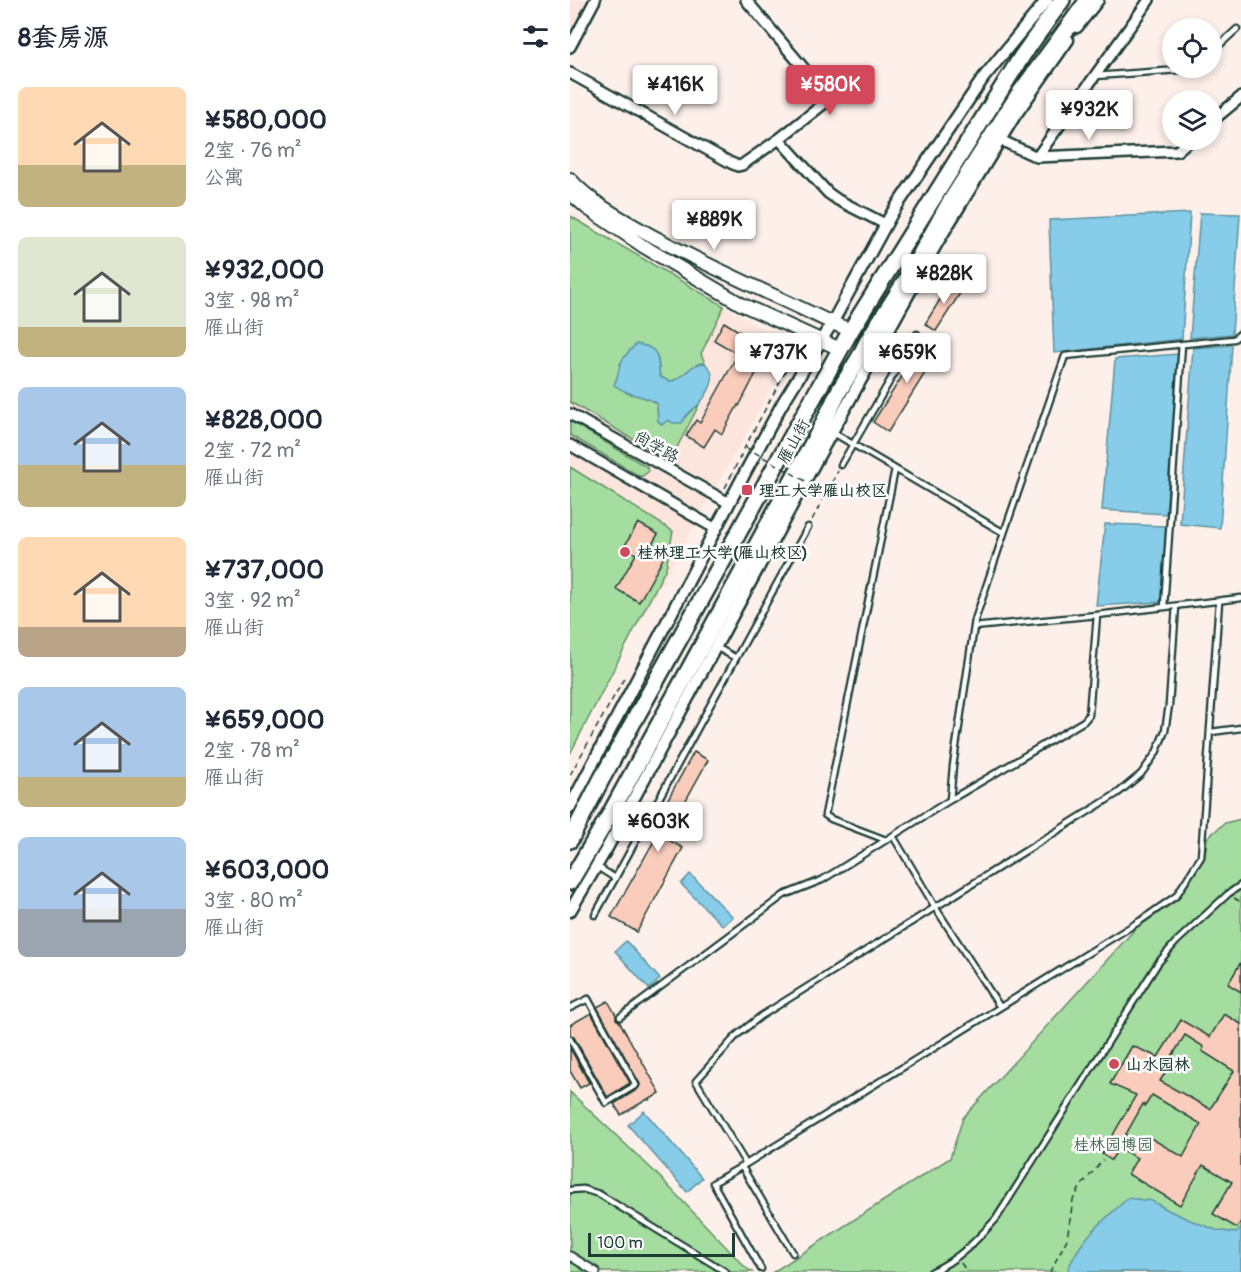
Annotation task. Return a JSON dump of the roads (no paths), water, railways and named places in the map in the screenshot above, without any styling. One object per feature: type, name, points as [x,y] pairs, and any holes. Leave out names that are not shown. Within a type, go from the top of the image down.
[{"type":"highway","name":"雁山街","points":[[570,840],[601,780],[851,330],[1022,56],[1062,0]]},
{"type":"highway","name":"雁山街","points":[[570,882],[827,429],[839,391],[868,340],[908,277],[950,202],[996,138],[1017,97],[1088,0]]},
{"type":"main road","points":[[570,180],[576,187],[616,216],[669,246],[851,330]]},
{"type":"main road","points":[[570,193],[587,208],[643,246],[741,304],[840,349]]},
{"type":"street","points":[[570,47],[595,0]]},
{"type":"street","points":[[570,73],[730,163],[742,165],[826,102],[823,92],[746,0]]},
{"type":"street","points":[[570,807],[782,404],[832,323],[885,224],[984,77],[1047,0]]},
{"type":"street","points":[[570,912],[716,647],[827,429],[872,359],[996,138],[1014,117],[1098,0]]},
{"type":"street","points":[[1037,157],[1149,0]]},
{"type":"street","points":[[1222,113],[1241,97]]},
{"type":"street","points":[[996,138],[1037,157],[1177,150]]},
{"type":"street","points":[[779,139],[833,197],[885,224]]},
{"type":"street","name":"尚学路","points":[[570,414],[729,503]]},
{"type":"street","points":[[570,445],[716,529]]},
{"type":"street","points":[[570,1256],[596,1272]]},
{"type":"lane","points":[[1222,43],[1237,29]]},
{"type":"lane","points":[[1095,76],[1162,71]]},
{"type":"lane","points":[[841,465],[917,333]]},
{"type":"lane","points":[[950,800],[974,627],[1004,532],[1065,357],[1234,339],[1241,333]]},
{"type":"lane","points":[[1164,607],[1182,344]]},
{"type":"lane","points":[[872,359],[895,373]]},
{"type":"lane","points":[[827,429],[1004,532]]},
{"type":"lane","points":[[886,840],[825,815],[895,469]]},
{"type":"lane","points":[[595,915],[808,527]]},
{"type":"lane","points":[[974,627],[1241,598]]},
{"type":"lane","points":[[761,1269],[713,1184],[1140,921],[1176,896],[1201,857],[1220,600]]},
{"type":"lane","points":[[794,1253],[696,1081],[737,1035],[761,1016],[1118,793],[1141,774],[1156,753],[1165,731],[1176,606]]},
{"type":"lane","points":[[620,1017],[784,895],[822,880],[950,800],[1084,721],[1089,715],[1097,615]]},
{"type":"lane","points":[[716,647],[736,658]]},
{"type":"lane","points":[[1211,732],[1241,728]]},
{"type":"lane","points":[[893,836],[935,907],[1000,1007]]},
{"type":"lane","points":[[596,866],[615,878]]},
{"type":"lane","points":[[931,1272],[957,1258],[996,1220],[1164,954],[1228,894],[1241,885]]},
{"type":"lane","points":[[570,1008],[588,999],[636,1085],[606,1103],[570,1039]]},
{"type":"lane","points":[[570,1190],[583,1189],[599,1194],[726,1272]]},
{"type":"water","points":[[1190,213],[1182,339],[1054,353],[1049,220]]},
{"type":"water","points":[[1200,213],[1240,214],[1232,334],[1190,338]]},
{"type":"water","points":[[636,344],[654,351],[658,358],[660,377],[669,381],[678,379],[699,364],[705,363],[712,373],[712,383],[708,392],[682,423],[673,423],[668,420],[662,425],[658,421],[657,403],[614,385],[621,362]]},
{"type":"water","points":[[1232,345],[1220,528],[1180,524],[1193,348]]},
{"type":"water","points":[[1178,354],[1166,514],[1102,510],[1115,359]]},
{"type":"water","points":[[1105,524],[1166,526],[1161,602],[1096,606]]},
{"type":"water","points":[[690,874],[733,917],[723,926],[681,884]]},
{"type":"water","points":[[626,941],[660,979],[649,989],[615,951]]},
{"type":"water","points":[[644,1111],[702,1178],[687,1192],[628,1125]]},
{"type":"water","points":[[1128,1198],[1152,1201],[1216,1230],[1236,1233],[1241,1229],[1241,1272],[1067,1272],[1085,1240]]},
{"type":"place","name":"理工大学雁山校区","points":[[747,490]]},
{"type":"place","name":"桂林理工大学(雁山校区)","points":[[625,552]]},
{"type":"place","name":"山水园林","points":[[1114,1064]]},
{"type":"park label","name":"桂林园博园","points":[[1113,1144]]}]
